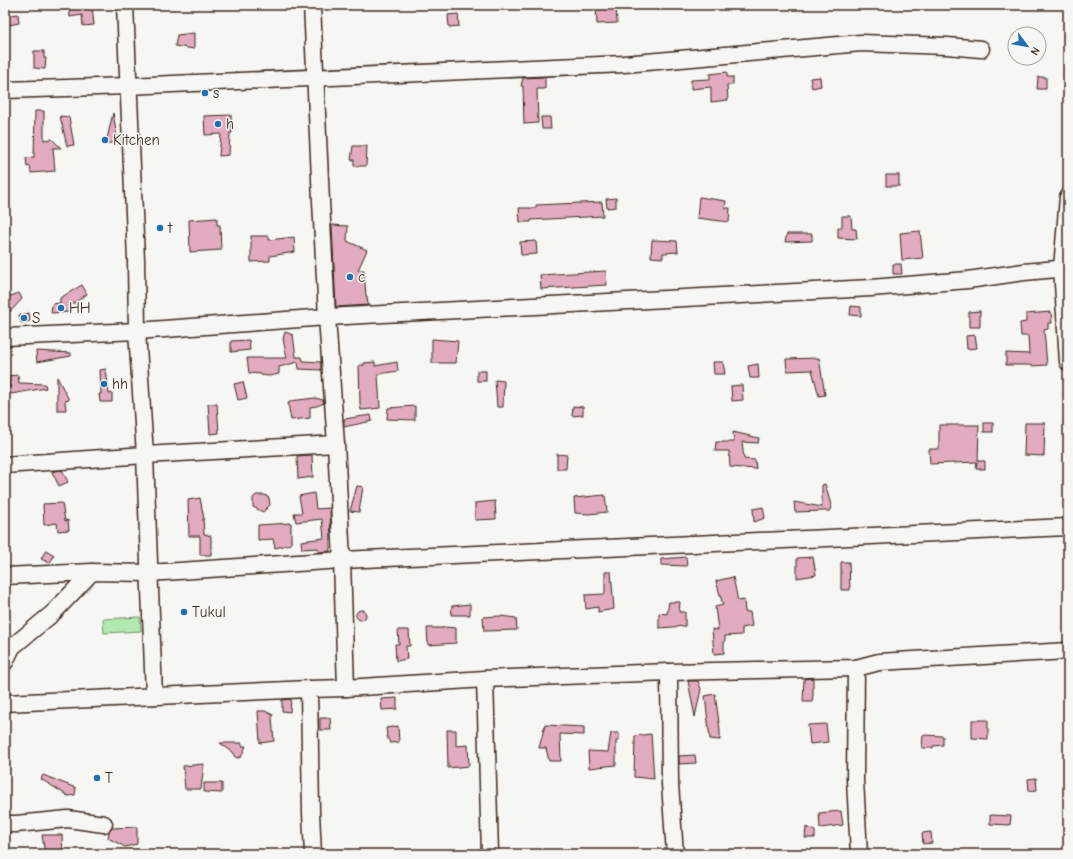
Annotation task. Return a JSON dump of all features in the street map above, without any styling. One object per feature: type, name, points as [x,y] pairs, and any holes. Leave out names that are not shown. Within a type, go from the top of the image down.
[{"type":"street","points":[[125,5],[136,260],[137,331],[145,455],[154,696]]},
{"type":"street","points":[[312,5],[327,317],[342,560],[346,688]]},
{"type":"street","points":[[5,90],[624,64],[861,43],[947,46],[981,49]]},
{"type":"street","points":[[1068,197],[1065,268],[1068,362]]},
{"type":"street","points":[[5,337],[137,331],[327,317],[871,288],[968,280],[1065,268]]},
{"type":"street","points":[[5,465],[336,444]]},
{"type":"street","points":[[5,576],[92,572],[149,573],[342,560],[1068,527]]},
{"type":"street","points":[[5,662],[12,646],[53,613],[92,572]]},
{"type":"street","points":[[5,703],[346,688],[485,679],[669,672],[856,668],[879,662],[1068,651]]},
{"type":"street","points":[[856,668],[855,780],[859,854]]},
{"type":"street","points":[[669,672],[670,784],[675,854]]},
{"type":"street","points":[[485,679],[490,854]]},
{"type":"street","points":[[309,689],[313,854]]},
{"type":"street","points":[[5,824],[68,819],[104,824]]},
{"type":"green space","points":[[140,617],[141,631],[104,633],[103,619]]},
{"type":"building","points":[[92,5],[94,25],[83,26],[82,15],[70,17],[69,7]]},
{"type":"building","points":[[596,5],[616,5],[617,23],[597,24]]},
{"type":"building","points":[[18,14],[19,23],[9,25],[8,15]]},
{"type":"building","points":[[458,14],[459,26],[449,27],[448,15]]},
{"type":"building","points":[[194,33],[194,49],[175,46],[177,35]]},
{"type":"building","points":[[34,51],[44,51],[44,58],[46,58],[45,69],[34,68]]},
{"type":"building","points":[[727,72],[727,77],[733,77],[733,84],[727,85],[728,100],[711,102],[711,87],[691,89],[691,80],[710,79],[710,74]]},
{"type":"building","points":[[545,77],[545,89],[537,89],[538,123],[524,124],[523,86],[521,86],[523,78]]},
{"type":"building","points":[[820,77],[821,86],[812,88],[810,78]]},
{"type":"building","points":[[1038,77],[1046,77],[1046,89],[1037,89]]},
{"type":"building","points":[[35,111],[44,111],[44,140],[52,139],[61,148],[53,148],[55,171],[31,173],[30,166],[27,167],[26,158],[34,157]]},
{"type":"building","points":[[113,113],[118,143],[106,143]]},
{"type":"building","name":"h","points":[[231,115],[232,133],[230,133],[229,155],[219,156],[221,134],[205,135],[204,116]]},
{"type":"building","points":[[60,116],[69,117],[74,145],[67,146]]},
{"type":"building","points":[[541,117],[550,117],[551,129],[542,129]]},
{"type":"building","points":[[353,146],[367,146],[366,166],[354,166],[354,160],[351,160]]},
{"type":"building","points":[[886,175],[899,175],[899,186],[886,186]]},
{"type":"building","points":[[699,197],[726,201],[725,208],[730,208],[729,222],[697,218]]},
{"type":"building","points":[[616,198],[616,207],[607,208],[606,199]]},
{"type":"building","points":[[602,202],[603,216],[531,220],[531,222],[520,222],[519,208],[536,208],[536,205]]},
{"type":"building","points":[[842,216],[851,216],[852,229],[856,229],[857,239],[838,238],[838,228],[842,228]]},
{"type":"building","points":[[217,218],[217,225],[220,225],[221,250],[190,252],[189,220]]},
{"type":"building","points":[[332,225],[348,226],[347,241],[367,250],[358,270],[364,270],[368,305],[336,307]]},
{"type":"building","points":[[920,231],[923,258],[902,260],[900,233]]},
{"type":"building","points":[[787,234],[812,234],[812,241],[785,242]]},
{"type":"building","points":[[251,236],[269,236],[269,240],[294,237],[295,252],[270,256],[270,261],[251,262]]},
{"type":"building","points":[[652,240],[677,241],[678,252],[663,253],[663,258],[651,257]]},
{"type":"building","points":[[536,241],[537,254],[521,255],[520,242]]},
{"type":"building","points":[[893,264],[901,264],[902,274],[893,274]]},
{"type":"building","points":[[606,271],[607,285],[541,289],[540,275]]},
{"type":"building","points":[[82,285],[87,294],[70,306],[70,312],[51,313],[52,304],[60,303],[60,298]]},
{"type":"building","points":[[19,293],[22,299],[10,312],[8,297]]},
{"type":"building","points":[[851,306],[861,307],[861,316],[850,315]]},
{"type":"building","points":[[980,311],[980,327],[969,327],[969,312]]},
{"type":"building","points":[[1051,312],[1052,323],[1048,323],[1048,329],[1044,330],[1047,365],[1006,365],[1006,353],[1029,354],[1028,336],[1021,336],[1020,323],[1026,322],[1026,314]]},
{"type":"building","name":"S","points":[[29,313],[30,321],[21,323],[19,315]]},
{"type":"building","points":[[285,332],[293,335],[296,357],[302,357],[303,361],[321,362],[321,370],[299,369],[298,362],[279,367],[279,374],[269,376],[249,373],[247,358],[287,358],[283,339]]},
{"type":"building","points":[[975,335],[977,348],[967,349],[966,336]]},
{"type":"building","points":[[432,339],[458,341],[456,363],[432,363]]},
{"type":"building","points":[[249,340],[250,350],[231,352],[231,341]]},
{"type":"building","points":[[36,351],[71,353],[71,356],[37,362]]},
{"type":"building","points":[[819,358],[825,395],[819,396],[812,370],[787,371],[786,359]]},
{"type":"building","points":[[375,362],[375,366],[397,362],[398,371],[378,374],[380,408],[361,410],[359,365]]},
{"type":"building","points":[[713,362],[723,362],[725,374],[714,374]]},
{"type":"building","points":[[758,364],[759,378],[750,378],[748,366]]},
{"type":"building","points":[[106,369],[109,394],[112,393],[112,402],[100,402],[100,370]]},
{"type":"building","points":[[477,371],[486,371],[486,381],[477,381]]},
{"type":"building","points":[[18,375],[19,383],[45,384],[46,388],[11,394],[8,376]]},
{"type":"building","points":[[57,377],[69,400],[65,401],[66,410],[57,410]]},
{"type":"building","points":[[495,380],[504,381],[503,407],[497,407]]},
{"type":"building","points":[[243,382],[247,398],[238,400],[234,384]]},
{"type":"building","points":[[742,385],[743,400],[732,401],[731,386]]},
{"type":"building","points":[[315,398],[323,400],[324,403],[310,407],[310,418],[291,420],[288,403],[290,403],[290,401]]},
{"type":"building","points":[[208,404],[217,404],[219,433],[210,434]]},
{"type":"building","points":[[415,406],[415,420],[387,419],[388,408]]},
{"type":"building","points":[[573,406],[583,407],[583,415],[572,416]]},
{"type":"building","points":[[371,415],[372,421],[344,427],[344,419]]},
{"type":"building","points":[[984,423],[993,423],[993,432],[984,432]]},
{"type":"building","points":[[1025,423],[1045,423],[1044,456],[1024,455]]},
{"type":"building","points":[[939,425],[979,425],[978,461],[985,461],[985,469],[976,469],[977,462],[930,464],[929,449],[939,449]]},
{"type":"building","points":[[733,432],[759,438],[758,443],[742,442],[744,459],[755,460],[756,469],[730,467],[729,451],[715,451],[716,442],[734,442]]},
{"type":"building","points":[[557,454],[567,455],[566,469],[557,469]]},
{"type":"building","points":[[312,455],[313,477],[298,479],[297,456]]},
{"type":"building","points":[[62,470],[68,482],[59,486],[52,472]]},
{"type":"building","points":[[825,484],[831,505],[830,511],[795,512],[794,502],[822,507],[822,485]]},
{"type":"building","points":[[357,486],[363,487],[359,512],[350,511]]},
{"type":"building","points":[[314,493],[316,509],[330,508],[330,551],[318,552],[318,548],[302,549],[301,541],[324,538],[322,519],[296,522],[294,513],[302,513],[299,496]]},
{"type":"building","points":[[256,495],[265,495],[269,498],[270,505],[263,512],[253,507],[253,498]]},
{"type":"building","points":[[605,495],[607,512],[589,514],[575,513],[574,498]]},
{"type":"building","points":[[200,498],[204,519],[204,534],[211,536],[211,555],[200,555],[200,536],[189,536],[188,500]]},
{"type":"building","points":[[495,501],[496,519],[475,520],[475,503]]},
{"type":"building","points":[[62,503],[65,521],[68,520],[69,530],[58,531],[57,523],[44,525],[43,504]]},
{"type":"building","points":[[763,507],[765,518],[754,522],[753,509]]},
{"type":"building","points":[[291,523],[291,544],[275,548],[273,539],[258,540],[258,525]]},
{"type":"building","points":[[46,550],[54,555],[50,563],[41,559]]},
{"type":"building","points":[[686,557],[687,566],[661,565],[661,559]]},
{"type":"building","points":[[813,557],[816,575],[797,578],[797,558]]},
{"type":"building","points":[[841,562],[849,562],[850,590],[841,590]]},
{"type":"building","points":[[605,572],[611,572],[614,609],[598,612],[598,607],[586,609],[585,595],[605,594]]},
{"type":"building","points":[[733,577],[738,601],[744,600],[745,612],[750,612],[752,626],[742,628],[742,635],[725,636],[724,653],[714,654],[712,629],[718,630],[715,607],[723,605],[716,581]]},
{"type":"building","points":[[669,602],[680,602],[679,612],[685,612],[685,626],[659,628],[659,613],[667,614]]},
{"type":"building","points":[[470,604],[470,615],[451,615],[452,606]]},
{"type":"building","points":[[359,610],[363,610],[365,611],[365,619],[359,620],[356,617],[356,613]]},
{"type":"building","points":[[500,616],[516,618],[517,630],[484,631],[483,617]]},
{"type":"building","points":[[427,628],[456,628],[456,643],[428,645]]},
{"type":"building","points":[[398,630],[409,630],[410,646],[406,646],[407,659],[396,661],[395,644],[399,644]]},
{"type":"building","points":[[813,678],[812,702],[803,702],[804,679]]},
{"type":"building","points":[[688,681],[698,681],[701,689],[695,717]]},
{"type":"building","points":[[715,694],[720,740],[710,739],[705,696]]},
{"type":"building","points":[[397,698],[397,709],[382,710],[381,699]]},
{"type":"building","points":[[291,699],[290,712],[282,711],[282,700]]},
{"type":"building","points":[[258,711],[265,711],[273,715],[274,741],[260,743]]},
{"type":"building","points":[[320,718],[330,718],[331,730],[320,730]]},
{"type":"building","points":[[972,720],[988,720],[988,739],[972,738]]},
{"type":"building","points":[[826,724],[828,742],[810,744],[808,725]]},
{"type":"building","points":[[545,725],[584,727],[584,735],[560,734],[561,761],[549,761],[546,748],[539,748]]},
{"type":"building","points":[[398,726],[399,742],[390,743],[387,737],[386,728]]},
{"type":"building","points":[[447,730],[456,730],[456,746],[468,745],[469,766],[448,768]]},
{"type":"building","points":[[611,733],[619,733],[619,741],[616,741],[616,765],[589,768],[588,751],[608,752]]},
{"type":"building","points":[[651,734],[654,779],[634,777],[635,736]]},
{"type":"building","points":[[923,735],[943,736],[943,745],[933,746],[933,748],[922,748]]},
{"type":"building","points":[[220,743],[242,743],[242,746],[246,746],[241,757],[237,758],[234,756],[234,753]]},
{"type":"building","points":[[695,755],[696,763],[679,764],[679,756]]},
{"type":"building","points":[[204,764],[201,789],[185,789],[183,766]]},
{"type":"building","points":[[43,775],[76,788],[75,795],[68,796],[41,779]]},
{"type":"building","points":[[1036,778],[1037,790],[1029,791],[1028,779]]},
{"type":"building","points":[[204,783],[222,783],[222,793],[204,792]]},
{"type":"building","points":[[841,811],[843,825],[820,828],[819,813]]},
{"type":"building","points":[[990,815],[1011,816],[1010,825],[990,824]]},
{"type":"building","points":[[137,827],[137,844],[125,847],[108,838],[109,832],[112,828]]},
{"type":"building","points":[[806,827],[815,831],[815,838],[805,838]]},
{"type":"building","points":[[931,832],[932,843],[923,844],[922,833]]},
{"type":"building","points":[[42,835],[62,835],[63,854],[45,854]]},
{"type":"place","name":"s","points":[[205,93]]},
{"type":"place","name":"h","points":[[218,124]]},
{"type":"place","name":"Kitchen","points":[[105,140]]},
{"type":"place","name":"t","points":[[160,228]]},
{"type":"place","name":"c","points":[[350,277]]},
{"type":"place","name":"HH","points":[[61,308]]},
{"type":"place","name":"S","points":[[24,318]]},
{"type":"place","name":"hh","points":[[104,384]]},
{"type":"place","name":"Tukul","points":[[184,612]]},
{"type":"place","name":"T","points":[[97,778]]}]
